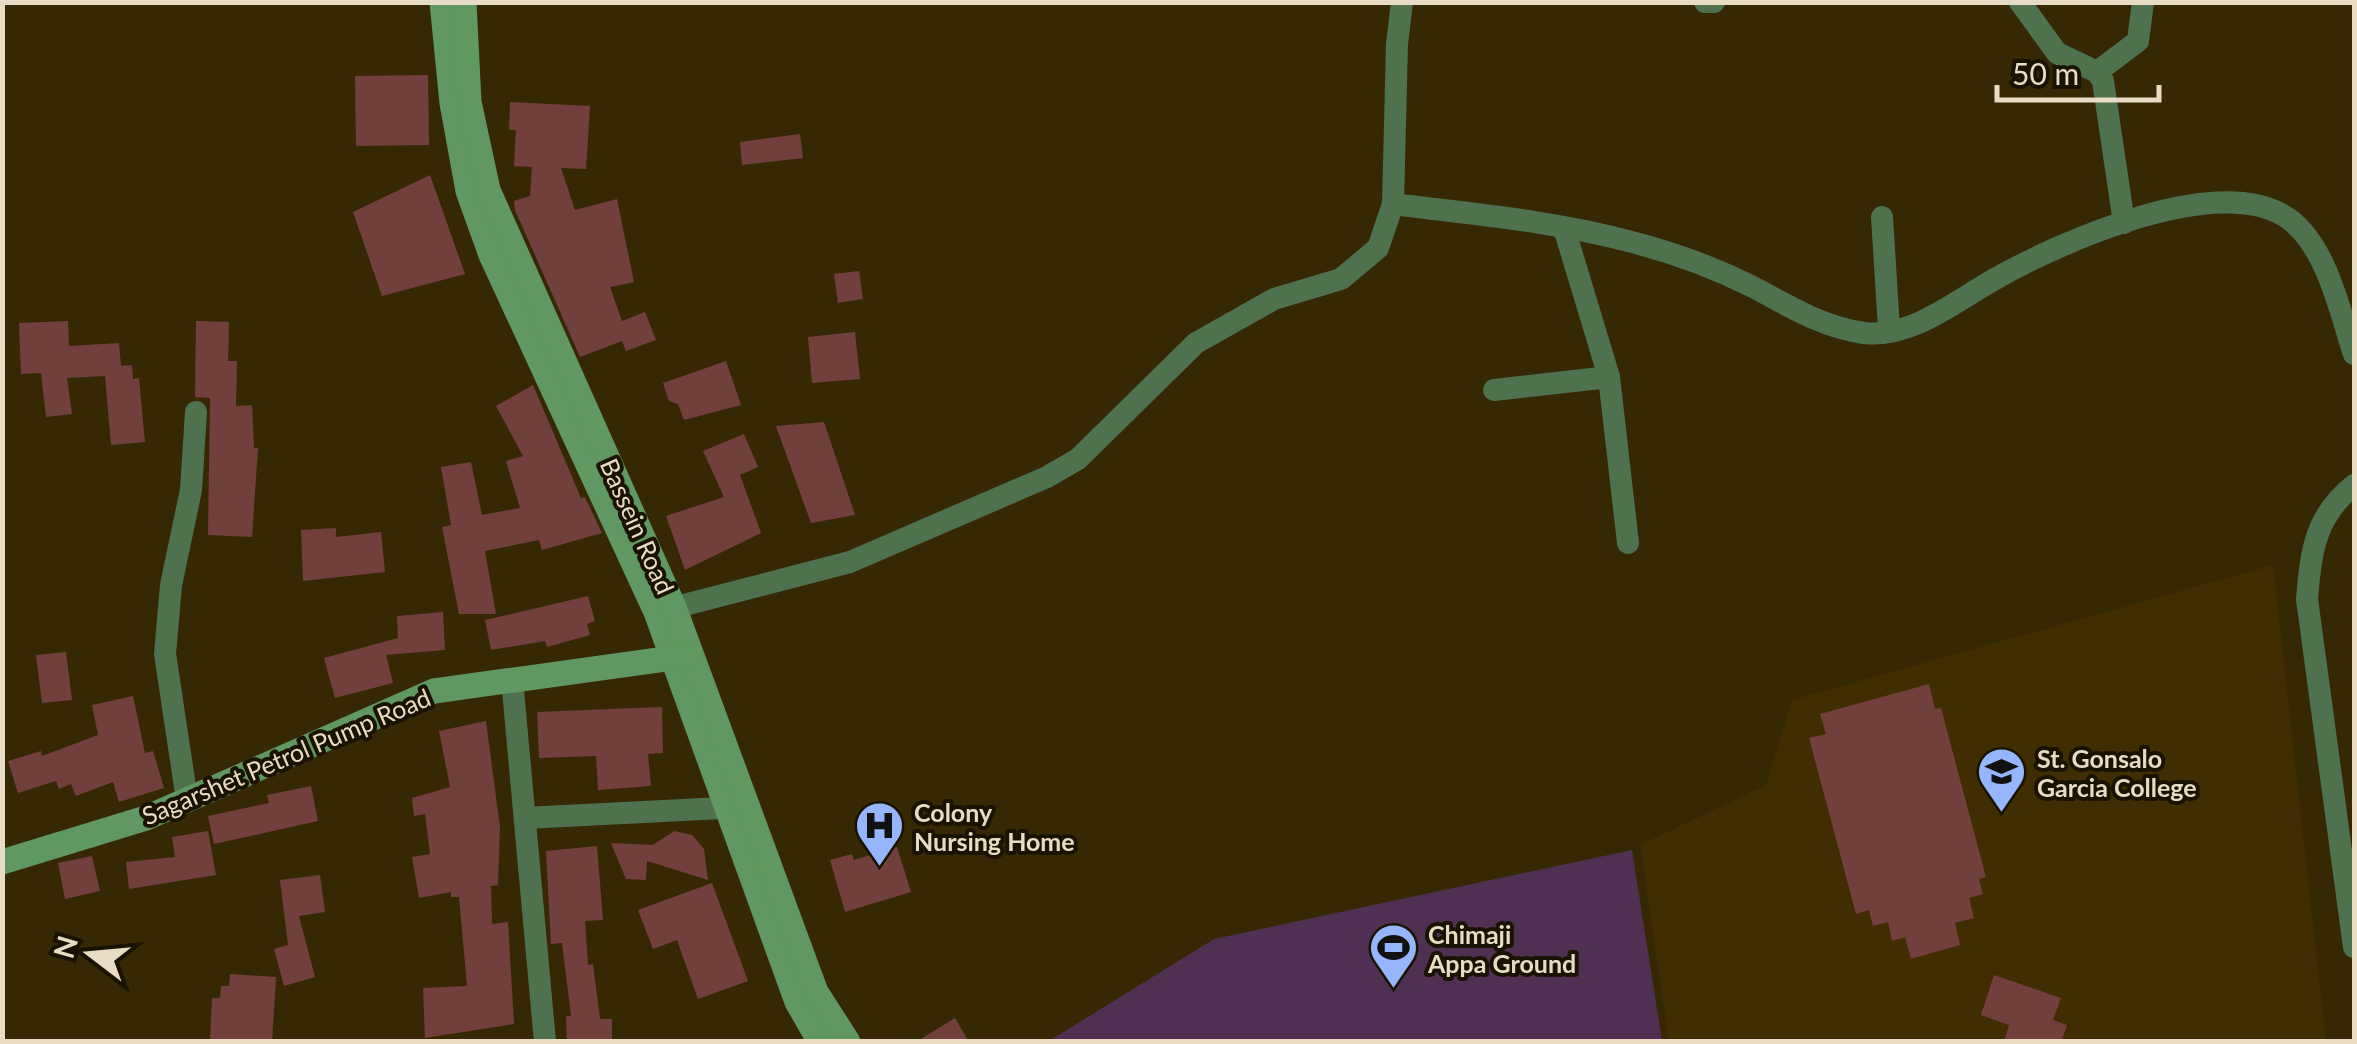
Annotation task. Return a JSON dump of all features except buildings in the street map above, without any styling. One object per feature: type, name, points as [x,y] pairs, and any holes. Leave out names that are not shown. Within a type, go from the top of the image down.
[{"type":"main road","name":"Bassein Road","points":[[442,2],[452,104],[468,191],[492,255],[665,610]]},
{"type":"main road","name":"Bassein Road","points":[[464,2],[469,102],[488,190],[665,610],[738,807],[816,992],[848,1042]]},
{"type":"main road","name":"Sagarshet Petrol Pump Road","points":[[2,862],[187,800],[434,691],[682,657]]},
{"type":"main road","name":"Bassein Road","points":[[738,807],[797,1002],[820,1042]]},
{"type":"street","points":[[665,610],[850,562],[1047,477],[1078,459],[1196,343],[1274,299],[1341,279],[1378,248],[1392,204],[1402,2]]},
{"type":"street","points":[[1706,2],[1714,2]]},
{"type":"street","points":[[2020,2],[2056,53],[2098,72],[2108,98],[2124,223]]},
{"type":"street","points":[[2098,72],[2138,41],[2142,2]]},
{"type":"street","points":[[1392,204],[1564,228],[1650,248],[1749,285],[1808,318],[1868,334],[1918,324],[1998,276],[2124,223],[2195,205],[2229,204],[2275,212],[2291,220],[2316,250],[2354,354]]},
{"type":"street","points":[[1882,217],[1889,330]]},
{"type":"street","points":[[1564,228],[1610,378],[1628,543]]},
{"type":"street","points":[[1494,390],[1610,378]]},
{"type":"street","points":[[187,800],[166,654],[172,585],[191,490],[196,412]]},
{"type":"street","points":[[2354,485],[2334,501],[2320,524],[2312,546],[2307,599],[2354,947]]},
{"type":"street","points":[[512,679],[545,1042]]},
{"type":"street","points":[[526,818],[738,807]]},
{"type":"shaded area","name":"St. Gonsalo Garcia College","points":[[2273,565],[2326,1041],[1669,1041],[1640,845],[1766,785],[1792,700]]},
{"type":"shaded area","name":"Chimaji Appa Ground","points":[[1632,850],[1662,1041],[1049,1041],[1214,939]]},
{"type":"place","name":"St. Gonsalo Garcia College","points":[[2002,814]]},
{"type":"place","name":"Colony Nursing Home","points":[[879,868]]},
{"type":"place","name":"Chimaji Appa Ground","points":[[1393,990]]}]
